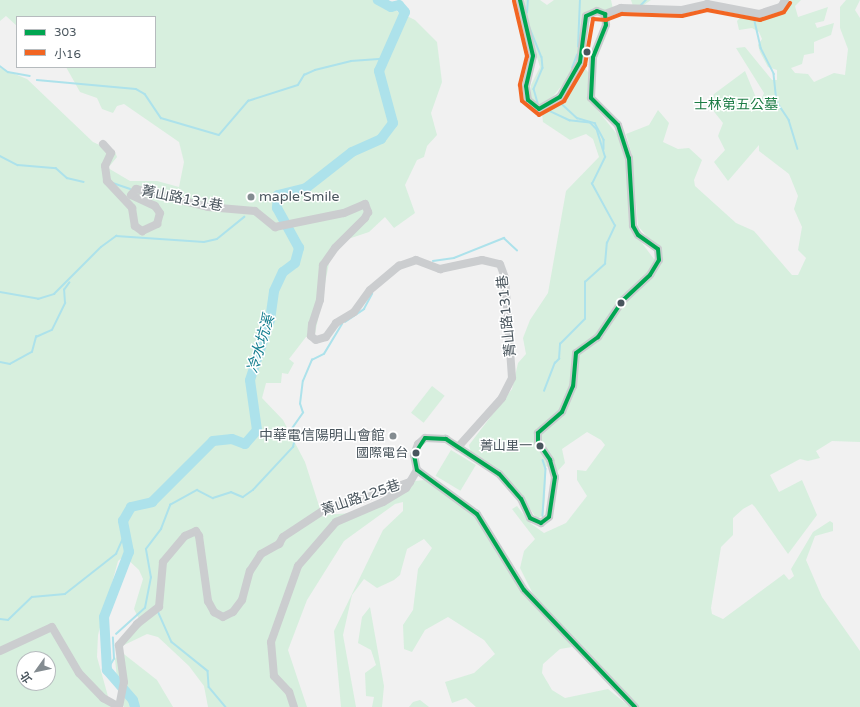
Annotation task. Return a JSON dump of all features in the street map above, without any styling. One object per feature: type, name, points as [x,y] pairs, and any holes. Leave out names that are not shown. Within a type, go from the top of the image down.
[{"type":"street","points":[[520,0],[533,56],[526,86],[528,100],[539,109],[560,97],[580,62],[586,16],[597,11],[605,14],[621,8],[682,10],[707,4],[759,14],[781,7],[785,0]]},
{"type":"street","points":[[605,14],[606,25],[593,58],[591,98],[618,125],[629,158],[633,226],[649,245],[658,249],[659,260],[650,275],[623,300],[598,337],[576,353],[573,386],[562,412],[538,433],[538,442],[550,460],[554,477],[549,517],[542,523],[530,518],[521,499],[499,474],[458,447],[436,436],[425,438],[418,444],[414,455],[417,470],[477,514],[524,590],[636,707]]},
{"type":"street","name":"菁山路131巷","points":[[103,144],[111,153],[105,166],[107,181],[132,208],[135,226],[142,231],[157,224],[160,213],[155,206],[132,195],[136,189],[208,207],[256,211],[279,226],[344,213],[362,203],[367,208],[365,218],[335,248],[324,265],[320,300],[312,324],[311,336],[316,340],[326,337],[336,323],[360,306],[370,290],[399,266],[416,260],[440,270],[482,260],[500,264],[505,278],[512,378],[502,398],[458,447]]},
{"type":"street","name":"菁山路125巷","points":[[0,651],[52,627],[67,656],[103,698],[119,707],[124,682],[119,645],[137,624],[159,607],[163,562],[185,536],[196,531],[199,536],[208,601],[214,612],[223,617],[233,612],[242,600],[250,571],[261,554],[279,544],[289,533],[327,508],[357,501],[410,482],[417,470]]},
{"type":"street","points":[[294,707],[289,692],[274,676],[271,642],[298,566],[336,522],[383,502],[406,488],[410,482]]},
{"type":"green space","points":[[0,0],[374,0],[415,20],[437,42],[442,82],[431,113],[437,135],[427,146],[424,157],[417,160],[405,185],[415,213],[394,228],[385,217],[369,232],[348,239],[330,258],[315,334],[306,337],[289,359],[294,363],[288,374],[282,373],[281,383],[266,383],[262,398],[283,420],[305,462],[322,515],[369,512],[414,481],[425,480],[475,515],[488,538],[572,647],[560,649],[543,664],[542,673],[552,690],[565,698],[608,689],[630,707],[476,707],[466,698],[452,703],[445,682],[474,673],[495,654],[484,640],[448,617],[425,630],[412,652],[404,649],[403,625],[413,610],[418,569],[432,548],[424,539],[407,549],[400,575],[394,580],[377,588],[364,579],[352,595],[343,635],[356,707],[341,707],[334,631],[383,530],[403,511],[403,502],[395,504],[344,541],[307,600],[288,650],[307,707],[208,707],[204,686],[189,666],[158,637],[147,634],[122,646],[139,619],[134,609],[143,579],[139,570],[124,556],[118,561],[98,635],[97,657],[111,707],[0,707],[0,68],[27,79],[93,142],[115,152],[117,157],[108,168],[130,181],[157,181],[179,187],[184,162],[179,142],[124,104],[117,106],[113,113],[102,109],[97,98],[80,92],[67,68],[156,68],[156,16],[16,16],[16,25],[6,16],[0,21]]},
{"type":"green space","points":[[525,0],[540,0],[547,5],[554,0],[611,0],[613,9],[605,12],[593,9],[579,56],[564,83],[549,101],[540,106],[531,99],[531,85],[540,67],[524,15]]},
{"type":"green space","points":[[631,0],[651,0],[641,7],[633,6]]},
{"type":"green space","name":"士林第五公墓","points":[[791,0],[801,0],[795,6],[798,17],[828,7],[824,21],[815,23],[817,28],[834,23],[831,35],[814,42],[814,53],[804,55],[802,64],[791,68],[795,73],[808,74],[814,82],[834,73],[845,75],[848,49],[840,28],[840,7],[846,0],[860,0],[855,10],[860,18],[860,442],[832,441],[816,451],[820,458],[808,461],[800,459],[770,475],[779,492],[802,480],[817,515],[788,554],[752,504],[743,509],[733,518],[733,535],[721,547],[711,608],[712,614],[723,619],[784,574],[789,580],[794,576],[791,569],[813,532],[830,521],[833,523],[833,531],[815,536],[806,560],[822,597],[860,651],[860,707],[639,707],[534,596],[520,568],[524,551],[535,539],[512,509],[517,506],[530,523],[544,533],[566,523],[587,496],[577,480],[577,470],[586,471],[605,445],[601,440],[587,432],[562,449],[565,463],[556,473],[546,466],[543,515],[537,519],[525,501],[471,453],[469,445],[512,389],[518,363],[526,354],[523,338],[530,320],[548,293],[566,191],[599,157],[593,139],[586,134],[570,140],[543,122],[542,114],[582,65],[589,73],[587,97],[620,138],[627,163],[629,226],[654,259],[661,253],[638,226],[632,155],[626,134],[649,125],[658,110],[669,123],[663,142],[678,149],[689,148],[702,160],[694,180],[695,186],[736,223],[754,231],[792,275],[798,275],[806,258],[798,250],[802,227],[794,209],[798,196],[789,174],[759,151],[759,145],[728,181],[714,162],[725,150],[718,136],[723,123],[708,104],[714,94],[745,71],[759,105],[764,93],[736,48],[745,47],[772,80],[777,80],[777,70],[768,67],[760,52],[758,45],[762,39],[759,32],[752,28],[739,30],[737,21],[742,15],[763,16]]},
{"type":"green space","points":[[432,386],[445,396],[424,423],[411,413]]},
{"type":"green space","points":[[451,450],[476,465],[460,491],[436,476]]},
{"type":"green space","points":[[370,607],[384,686],[382,707],[372,707],[374,697],[366,696],[365,673],[376,665],[371,650],[358,643],[362,617]]},
{"type":"green space","points":[[120,651],[157,680],[173,707],[124,707],[119,698],[115,659]]},
{"type":"green space","points":[[420,700],[429,707],[409,707],[413,702]]},
{"type":"waterway","name":"冷水坑溪","points":[[135,707],[133,700],[107,670],[104,617],[129,552],[123,521],[131,507],[152,502],[213,441],[232,439],[245,444],[257,430],[250,380],[270,320],[274,291],[283,272],[295,263],[299,248],[277,208],[278,195],[306,188],[352,152],[381,139],[393,123],[379,71],[405,12],[399,5],[391,7],[378,0]]},
{"type":"waterway","points":[[527,13],[528,0]]},
{"type":"waterway","points":[[578,47],[580,0]]},
{"type":"waterway","points":[[640,6],[646,0]]},
{"type":"waterway","points":[[754,17],[761,48],[774,74],[777,102],[789,120],[798,149]]},
{"type":"waterway","points":[[530,28],[542,57],[543,68],[534,89],[538,103]]},
{"type":"waterway","points":[[572,68],[577,55]]},
{"type":"waterway","points":[[37,80],[136,89],[145,94],[161,118],[219,135],[248,101],[298,85],[304,75],[315,70],[351,61],[382,59]]},
{"type":"waterway","points":[[0,66],[8,72],[30,76]]},
{"type":"waterway","points":[[574,81],[562,104],[577,118],[595,123],[604,140],[604,149]]},
{"type":"waterway","points":[[544,391],[555,363],[559,359],[560,344],[585,319],[585,282],[605,264],[607,243],[615,226],[592,184],[605,157],[597,130],[590,123],[570,121],[551,112]]},
{"type":"waterway","points":[[0,156],[18,165],[56,168],[67,178],[84,182]]},
{"type":"waterway","points":[[113,183],[130,189]]},
{"type":"waterway","points":[[0,292],[38,299],[54,294],[101,247],[116,236],[204,242],[217,239],[244,217]]},
{"type":"waterway","points":[[433,261],[454,258],[504,238],[517,250]]},
{"type":"waterway","points":[[0,362],[10,364],[32,352],[36,337],[52,330],[65,303],[64,290],[69,283]]},
{"type":"waterway","points":[[345,322],[364,309],[372,294]]},
{"type":"waterway","points":[[116,634],[145,608],[151,578],[146,549],[161,529],[170,505],[197,490],[213,498],[231,492],[243,497],[253,490],[293,447],[295,439],[291,430],[303,413],[300,404],[303,381],[312,360],[324,354],[342,324]]},
{"type":"waterway","points":[[543,460],[546,469],[543,516]]},
{"type":"waterway","points":[[0,619],[8,620],[32,597],[65,594],[116,554],[124,536]]},
{"type":"waterway","points":[[158,611],[172,642],[208,671],[209,687],[226,707]]},
{"type":"waterway","points":[[107,670],[114,659],[113,638]]},
{"type":"transit line","name":"303","points":[[520,0],[533,56],[526,86],[528,100],[539,109],[560,97],[580,62],[586,16],[597,11],[605,14]]},
{"type":"transit line","name":"小16","points":[[514,1],[527,56],[520,85],[522,101],[539,115],[564,101],[585,65],[593,19],[606,20],[622,14],[682,16],[707,10],[760,20],[784,12],[790,3]]},
{"type":"transit line","name":"303","points":[[605,14],[606,25],[593,58],[591,98],[618,125],[629,158],[633,226],[638,235],[658,249],[659,260],[650,275],[623,300],[598,337],[576,353],[573,386],[562,412],[538,433],[538,442],[550,460],[555,477],[549,517],[541,523],[530,518],[521,499],[499,474],[446,439],[425,438],[414,455],[417,470],[477,514],[524,590],[635,707]]},
{"type":"place","name":"maple'Smile","points":[[251,197]]},
{"type":"place","name":"中華電信陽明山會館","points":[[393,436]]},
{"type":"place","name":"菁山里一","points":[[540,446]]},
{"type":"place","name":"國際電台","points":[[416,453]]}]
